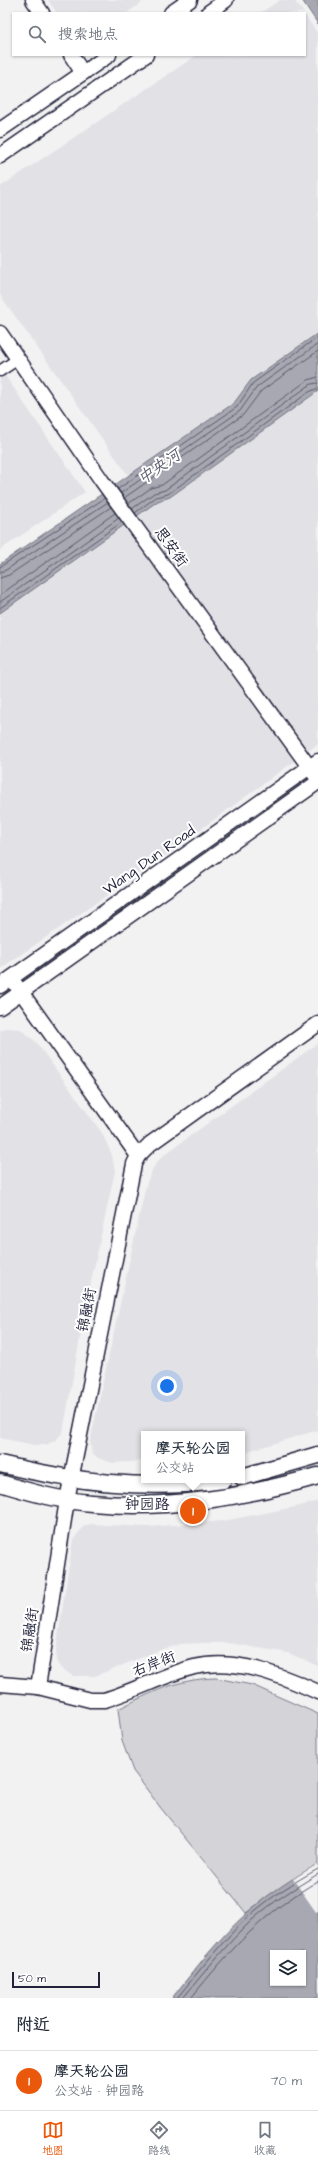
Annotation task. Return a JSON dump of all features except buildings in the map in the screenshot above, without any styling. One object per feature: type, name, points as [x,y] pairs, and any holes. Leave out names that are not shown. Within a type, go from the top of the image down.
[{"type":"main road","points":[[245,1476],[318,1455]]},
{"type":"main road","name":"钟园路","points":[[0,1464],[71,1480],[157,1485],[183,1483]]},
{"type":"main road","name":"钟园路","points":[[0,1483],[67,1500],[92,1503],[167,1504],[196,1502],[255,1493],[318,1476]]},
{"type":"street","points":[[33,0],[41,12]]},
{"type":"street","points":[[172,12],[190,0]]},
{"type":"street","points":[[209,12],[226,0]]},
{"type":"street","points":[[72,56],[84,73]]},
{"type":"street","points":[[0,130],[108,56]]},
{"type":"street","points":[[0,156],[145,56]]},
{"type":"street","name":"思安街","points":[[0,334],[134,525],[314,764],[318,780]]},
{"type":"street","points":[[0,372],[18,359]]},
{"type":"street","name":"Wang Dun Road","points":[[6,982],[314,764]]},
{"type":"street","points":[[0,1006],[318,780]]},
{"type":"street","points":[[6,982],[21,992],[138,1156],[150,1144],[318,1024]]},
{"type":"street","name":"锦融街","points":[[38,1687],[67,1500],[131,1173],[138,1156]]},
{"type":"street","name":"右岸街","points":[[0,1684],[38,1687],[71,1696],[104,1700],[195,1667],[225,1665],[262,1669],[318,1692]]},
{"type":"shaded area","points":[[48,0],[145,0],[128,12],[56,12]]},
{"type":"shaded area","points":[[280,0],[294,0],[303,12],[262,12]]},
{"type":"shaded area","points":[[306,16],[318,34],[318,744],[164,856],[0,969],[0,613],[150,506],[0,295],[0,187],[196,56],[306,56]]},
{"type":"shaded area","points":[[0,368],[85,492],[0,550]]},
{"type":"shaded area","points":[[5,1028],[20,1029],[36,1042],[102,1133],[112,1155],[115,1171],[86,1305],[63,1432],[56,1440],[46,1445],[34,1445],[0,1438],[0,1031]]},
{"type":"shaded area","points":[[318,1043],[318,1430],[245,1452],[245,1431],[141,1431],[141,1461],[113,1463],[100,1459],[92,1454],[90,1442],[146,1185],[156,1163],[164,1155]]},
{"type":"shaded area","points":[[318,1501],[318,1666],[288,1653],[228,1643],[180,1644],[163,1649],[95,1676],[73,1676],[61,1668],[57,1662],[56,1650],[73,1540],[83,1527],[90,1524],[148,1527],[223,1521]]},
{"type":"shaded area","points":[[216,1678],[252,1685],[318,1714],[318,1865],[269,1895],[246,1913],[160,1807],[133,1771],[122,1741],[118,1709],[142,1697],[177,1684]]},
{"type":"water","points":[[302,0],[318,0],[318,24]]},
{"type":"water","name":"中央河","points":[[318,333],[318,391],[170,497],[158,501],[0,613],[0,564],[234,403],[251,380]]},
{"type":"water","points":[[318,1864],[318,1998],[172,1998],[208,1954],[237,1923],[255,1906],[290,1880]]},
{"type":"pier","points":[[318,1864],[318,1911],[316,1912],[293,1879]]},
{"type":"place","name":"摩天轮公园","points":[[193,1511]]}]
